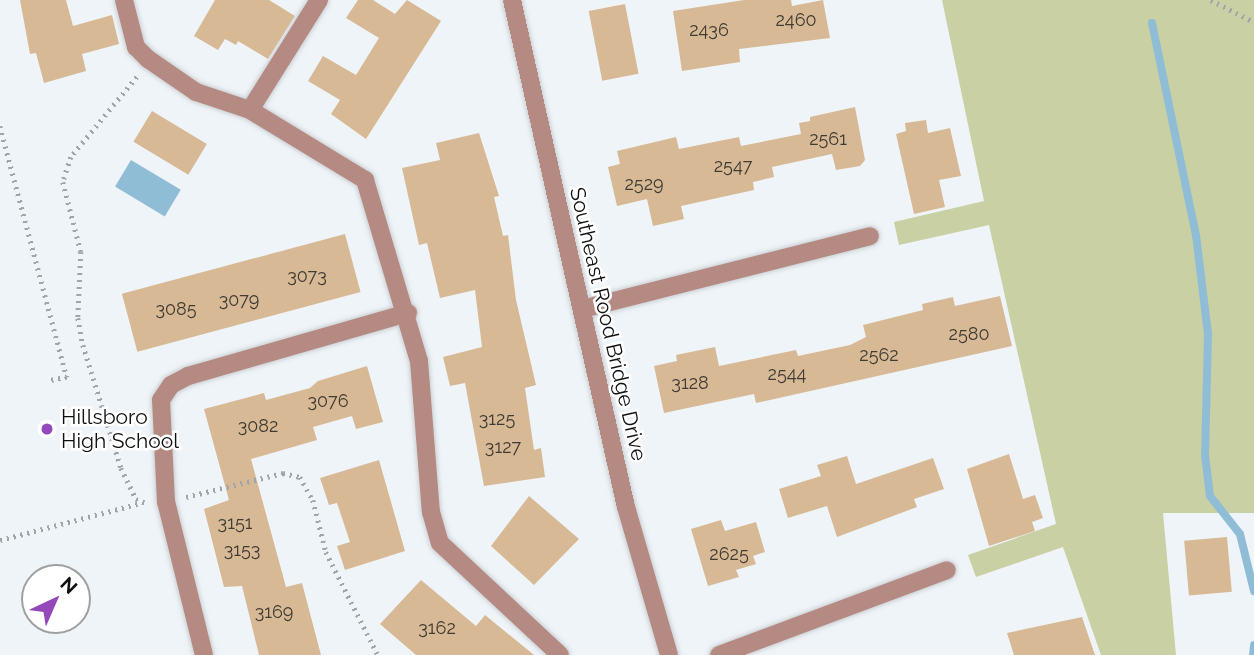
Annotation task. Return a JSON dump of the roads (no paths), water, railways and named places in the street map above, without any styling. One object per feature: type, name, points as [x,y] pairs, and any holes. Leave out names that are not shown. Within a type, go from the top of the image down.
[{"type":"street","points":[[124,0],[136,47],[148,59],[196,92],[250,110],[365,180],[408,313],[419,361],[431,512],[440,543],[560,655]]},
{"type":"street","points":[[250,110],[320,0]]},
{"type":"street","name":"Southeast Rood Bridge Drive","points":[[512,0],[639,561],[669,655]]},
{"type":"street","points":[[582,309],[870,236]]},
{"type":"street","points":[[204,655],[166,502],[161,400],[171,385],[188,376],[408,313]]},
{"type":"street","points":[[719,655],[947,570]]},
{"type":"water","points":[[131,160],[181,190],[165,216],[115,187]]},
{"type":"waterway","points":[[1152,23],[1196,235],[1208,334],[1205,455],[1210,496],[1240,534],[1254,591]]},
{"type":"waterway","points":[[1253,655],[1254,645]]},
{"type":"place","name":"Hillsboro High School","points":[[47,429]]}]
